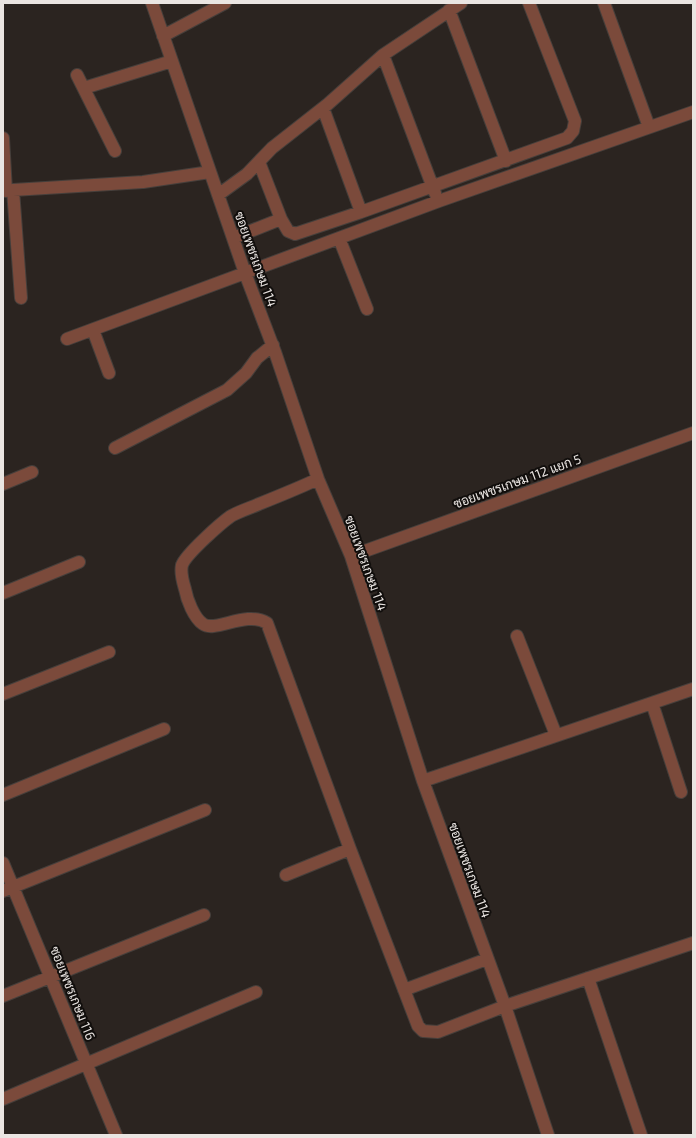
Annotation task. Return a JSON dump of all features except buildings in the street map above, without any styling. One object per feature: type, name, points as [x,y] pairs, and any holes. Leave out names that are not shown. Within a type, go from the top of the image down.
[{"type":"street","name":"ซอยเพชรเกษม 114","points":[[152,3],[245,273],[273,345],[318,479],[351,556],[423,780],[505,1006],[548,1135]]},
{"type":"street","points":[[163,36],[225,3]]},
{"type":"street","points":[[218,195],[247,174],[272,148],[323,108],[383,55],[461,3]]},
{"type":"street","points":[[259,162],[281,219],[288,231],[295,234],[506,161],[567,138],[573,131],[575,121],[529,3]]},
{"type":"street","points":[[604,3],[649,127]]},
{"type":"street","points":[[449,10],[506,161]]},
{"type":"street","points":[[383,55],[438,201]]},
{"type":"street","points":[[84,88],[172,61]]},
{"type":"street","points":[[77,75],[115,151]]},
{"type":"street","points":[[323,108],[360,212]]},
{"type":"street","points":[[67,339],[438,201],[693,112]]},
{"type":"street","points":[[3,138],[7,191],[21,298]]},
{"type":"street","points":[[7,191],[143,182],[210,172]]},
{"type":"street","points":[[233,238],[281,219]]},
{"type":"street","points":[[339,238],[367,309]]},
{"type":"street","points":[[93,330],[109,373]]},
{"type":"street","points":[[116,448],[227,390],[246,373],[257,358],[273,345]]},
{"type":"street","name":"ซอยเพชรเกษม 112 แยก 5","points":[[351,556],[693,433]]},
{"type":"street","points":[[3,484],[32,472]]},
{"type":"street","points":[[318,479],[231,516],[196,547],[182,565],[182,575],[186,595],[197,618],[203,624],[209,627],[253,618],[261,619],[267,623],[350,849],[418,1026],[423,1032],[438,1032],[505,1006],[693,943]]},
{"type":"street","points":[[3,593],[79,562]]},
{"type":"street","points":[[516,636],[556,735]]},
{"type":"street","points":[[3,694],[109,652]]},
{"type":"street","points":[[423,780],[693,689]]},
{"type":"street","points":[[652,703],[681,792]]},
{"type":"street","points":[[3,795],[164,729]]},
{"type":"street","points":[[8,889],[205,810]]},
{"type":"street","points":[[286,875],[350,849]]},
{"type":"street","name":"ซอยเพชรเกษม 116","points":[[3,863],[8,889],[51,976],[116,1135]]},
{"type":"street","points":[[3,996],[204,915]]},
{"type":"street","points":[[404,990],[488,959]]},
{"type":"street","points":[[588,978],[642,1135]]},
{"type":"street","points":[[3,1099],[256,992]]}]
